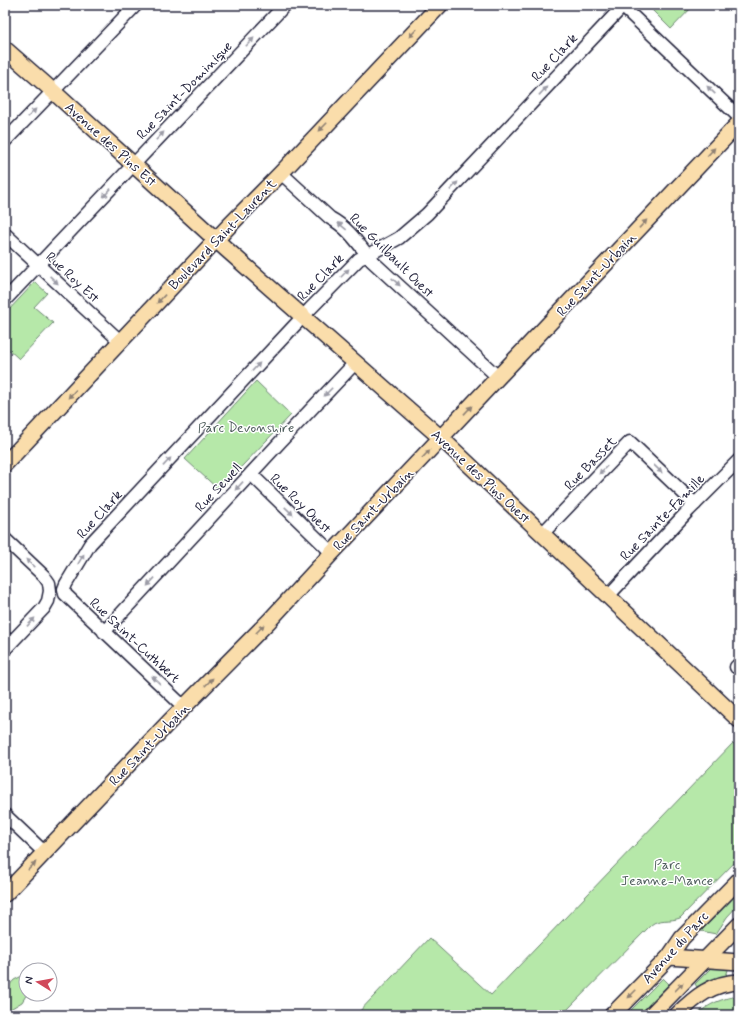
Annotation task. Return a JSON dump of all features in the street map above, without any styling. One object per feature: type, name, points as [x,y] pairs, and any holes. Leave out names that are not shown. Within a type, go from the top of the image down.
[{"type":"main road","name":"Boulevard Saint-Laurent","points":[[5,464],[440,5]]},
{"type":"main road","name":"Avenue des Pins Est","points":[[5,50],[134,164],[216,240]]},
{"type":"main road","name":"Rue Saint-Urbain","points":[[5,894],[268,621],[739,123]]},
{"type":"main road","name":"Avenue des Pins Ouest","points":[[216,240],[440,438],[739,720]]},
{"type":"main road","name":"Avenue du Parc","points":[[612,1015],[669,957],[682,938],[739,880]]},
{"type":"main road","name":"Avenue du Parc","points":[[651,1015],[739,926]]},
{"type":"main road","points":[[669,957],[739,962]]},
{"type":"main road","points":[[677,1015],[692,1000],[702,993],[719,985],[730,982],[739,982]]},
{"type":"street","points":[[5,141],[136,5]]},
{"type":"street","name":"Rue Saint-Dominique","points":[[5,300],[286,5]]},
{"type":"street","points":[[622,6],[739,117]]},
{"type":"street","name":"Rue Clark","points":[[65,594],[64,589],[66,584],[90,544],[303,317],[358,259],[399,238],[427,214],[622,6]]},
{"type":"street","name":"Rue Guilbault Ouest","points":[[281,173],[330,218],[346,229],[372,261],[498,377]]},
{"type":"street","name":"Rue Roy Est","points":[[5,234],[121,342]]},
{"type":"street","name":"Rue Sewell","points":[[104,632],[282,440],[355,364]]},
{"type":"street","name":"Rue Basset","points":[[542,534],[630,442],[695,504]]},
{"type":"street","name":"Rue Sainte-Famille","points":[[608,596],[739,460]]},
{"type":"street","name":"Rue Roy Ouest","points":[[251,474],[332,553]]},
{"type":"street","points":[[5,539],[44,576],[49,584],[50,591],[49,599],[44,608],[5,650]]},
{"type":"street","name":"Rue Saint-Cuthbert","points":[[65,594],[184,707]]},
{"type":"street","points":[[5,815],[45,853]]},
{"type":"green space","points":[[647,5],[694,5],[671,29]]},
{"type":"green space","points":[[35,282],[47,293],[34,307],[53,323],[19,359],[5,346],[5,314]]},
{"type":"green space","name":"Parc Devonshire","points":[[256,381],[291,415],[219,490],[185,459]]},
{"type":"green space","name":"Parc Jeanne-Mance","points":[[733,743],[739,748],[739,858],[680,918],[661,921],[651,925],[562,1015],[356,1015],[429,938],[491,995]]},
{"type":"green space","points":[[739,892],[739,904],[727,917],[716,934],[701,931]]},
{"type":"green space","points":[[712,967],[729,967],[726,976],[706,982],[697,987],[695,984]]},
{"type":"green space","points":[[18,978],[18,1002],[22,1002],[12,1008],[5,1015],[5,1001],[7,995],[6,989],[14,980]]},
{"type":"green space","points":[[663,978],[669,984],[639,1015],[626,1015]]},
{"type":"green space","points":[[739,996],[739,1015],[696,1015],[716,1002]]}]
